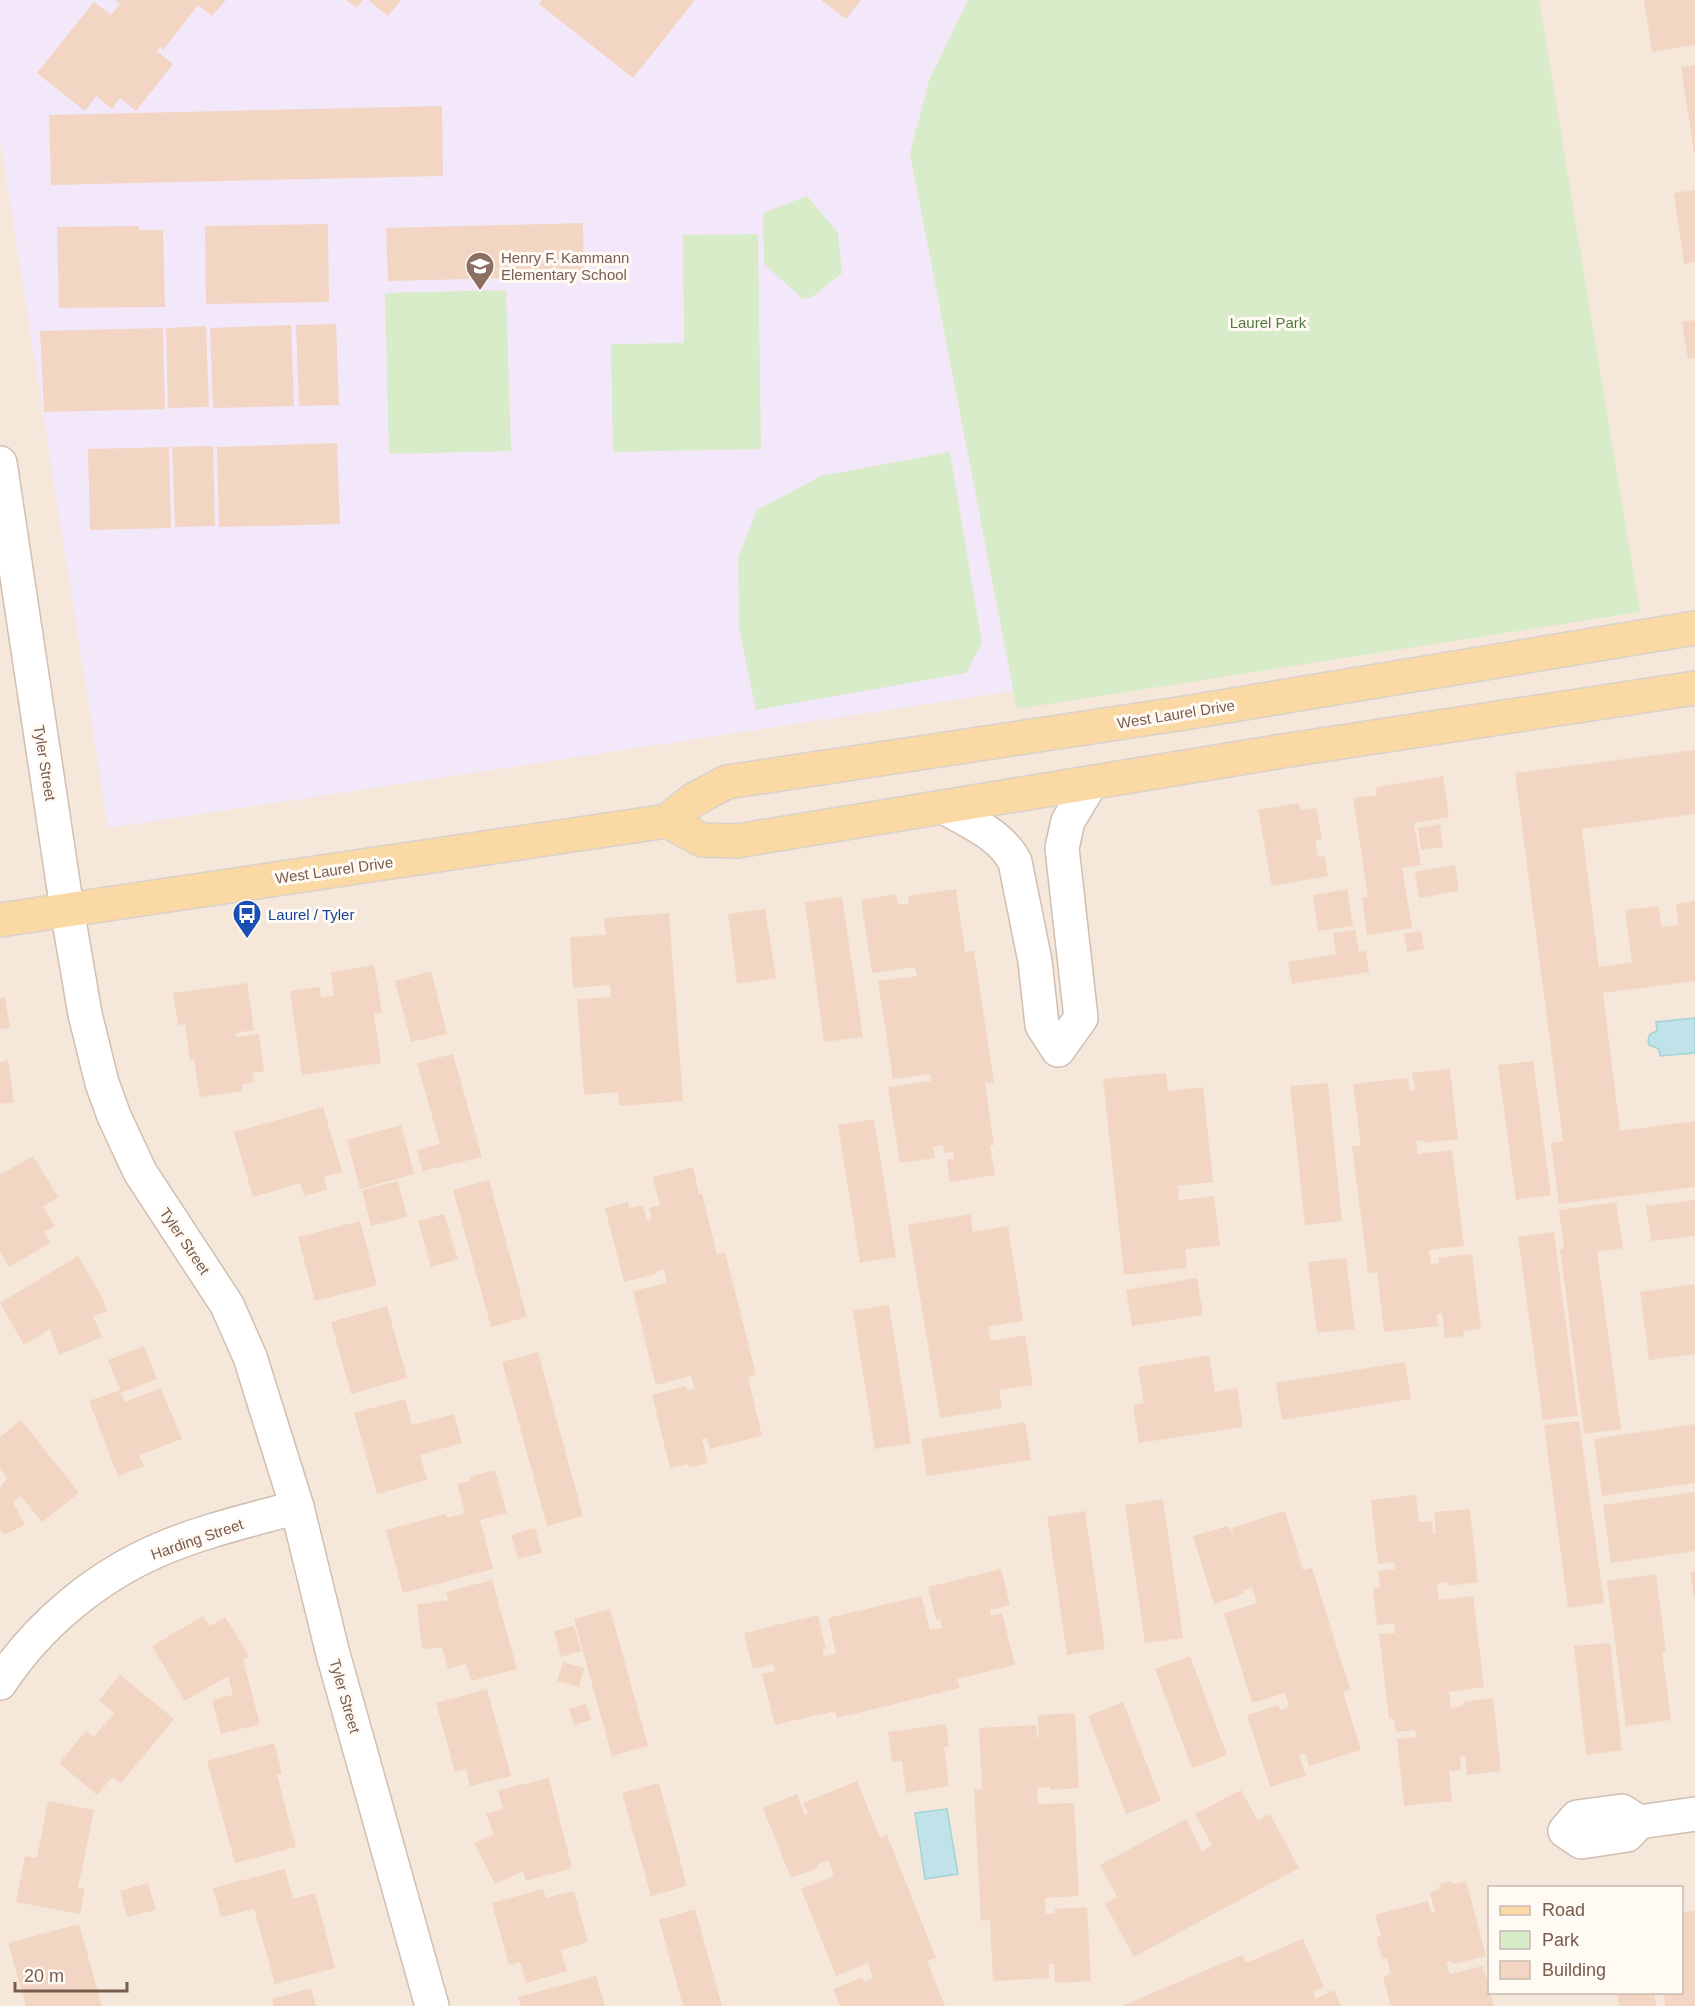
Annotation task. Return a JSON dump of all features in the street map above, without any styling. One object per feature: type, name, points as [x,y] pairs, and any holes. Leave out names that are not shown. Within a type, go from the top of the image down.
[{"type":"main road","name":"West Laurel Drive","points":[[0,920],[667,821],[693,800],[727,782],[1191,712],[1695,628]]},
{"type":"main road","points":[[667,821],[702,840],[737,841],[1276,752],[1695,688]]},
{"type":"street","name":"Tyler Street","points":[[0,463],[67,909],[94,1053],[102,1083],[114,1116],[141,1172],[227,1305],[260,1386],[272,1432],[297,1507],[333,1654],[432,2006]]},
{"type":"street","points":[[944,807],[996,838],[1010,852],[1035,961],[1042,1025],[1058,1050],[1081,1018],[1062,848],[1068,821],[1091,783]]},
{"type":"street","name":"Harding Street","points":[[0,1683],[42,1631],[65,1610],[114,1574],[170,1546],[297,1507]]},
{"type":"street","points":[[1558,1832],[1577,1817],[1622,1811],[1639,1822],[1695,1814]]},
{"type":"shaded area","points":[[0,0],[1695,0],[1695,2006],[0,2006]]},
{"type":"shaded area","name":"Henry F. Kammann Elementary School","points":[[0,0],[968,0],[929,81],[910,153],[1013,691],[108,828],[0,139]]},
{"type":"green space","name":"Laurel Park","points":[[968,0],[1539,0],[1640,612],[1017,709],[910,153],[929,81]]},
{"type":"green space","points":[[807,196],[838,233],[842,273],[812,297],[803,299],[764,264],[763,213]]},
{"type":"green space","points":[[758,234],[761,449],[613,452],[611,344],[684,343],[683,235]]},
{"type":"green space","points":[[506,290],[511,451],[389,454],[385,293]]},
{"type":"green space","points":[[950,452],[982,643],[966,673],[756,710],[739,628],[738,558],[757,510],[821,476]]},
{"type":"water","points":[[1695,1018],[1695,1053],[1660,1056],[1659,1049],[1649,1045],[1650,1034],[1657,1031],[1656,1022]]},
{"type":"water","points":[[947,1809],[958,1874],[925,1879],[915,1813]]},
{"type":"building","points":[[115,0],[226,0],[212,16],[198,5],[163,50],[160,47],[157,51],[173,64],[136,111],[120,98],[112,109],[96,96],[85,111],[37,73],[94,2],[111,15],[120,4]]},
{"type":"building","points":[[346,0],[363,0],[357,8]]},
{"type":"building","points":[[368,0],[401,0],[388,16]]},
{"type":"building","points":[[542,0],[695,0],[633,78],[539,4]]},
{"type":"building","points":[[821,0],[861,0],[846,19]]},
{"type":"building","points":[[1644,0],[1695,0],[1695,45],[1652,52]]},
{"type":"building","points":[[1695,65],[1695,152],[1694,152],[1681,67]]},
{"type":"building","points":[[442,106],[443,176],[51,185],[49,115]]},
{"type":"building","points":[[1695,190],[1695,262],[1684,264],[1674,193]]},
{"type":"building","points":[[583,223],[584,276],[388,281],[386,228]]},
{"type":"building","points":[[328,224],[329,302],[206,304],[205,226]]},
{"type":"building","points":[[139,226],[139,230],[163,230],[165,307],[59,308],[57,227]]},
{"type":"building","points":[[1695,320],[1695,358],[1688,359],[1682,322]]},
{"type":"building","points":[[336,324],[339,405],[299,406],[296,325]]},
{"type":"building","points":[[291,325],[294,406],[213,408],[210,328]]},
{"type":"building","points":[[206,326],[209,407],[168,408],[166,328]]},
{"type":"building","points":[[163,328],[165,409],[44,412],[40,331]]},
{"type":"building","points":[[337,443],[340,524],[219,527],[217,447]]},
{"type":"building","points":[[213,446],[215,526],[175,527],[172,447]]},
{"type":"building","points":[[169,447],[171,528],[90,530],[88,449]]},
{"type":"building","points":[[1695,750],[1695,814],[1582,829],[1599,967],[1632,962],[1625,910],[1658,906],[1662,927],[1678,925],[1676,904],[1695,901],[1695,981],[1603,993],[1620,1131],[1695,1121],[1695,1187],[1559,1204],[1551,1143],[1563,1141],[1515,773]]},
{"type":"building","points":[[1443,776],[1449,817],[1414,823],[1421,865],[1402,868],[1412,928],[1367,935],[1362,898],[1368,897],[1353,798],[1377,795],[1376,787]]},
{"type":"building","points":[[1299,803],[1300,810],[1316,808],[1322,839],[1315,840],[1318,857],[1325,856],[1328,876],[1272,886],[1258,810]]},
{"type":"building","points":[[1440,824],[1443,847],[1421,850],[1418,828]]},
{"type":"building","points":[[1455,865],[1459,891],[1419,898],[1415,872]]},
{"type":"building","points":[[956,889],[965,952],[974,951],[994,1082],[985,1083],[994,1145],[990,1146],[995,1175],[950,1182],[947,1160],[954,1159],[953,1152],[944,1153],[943,1145],[933,1147],[935,1158],[900,1163],[888,1087],[931,1081],[930,1074],[893,1079],[878,981],[917,976],[915,967],[872,973],[861,900],[896,894],[898,905],[909,903],[908,896]]},
{"type":"building","points":[[1347,889],[1353,926],[1318,931],[1313,895]]},
{"type":"building","points":[[842,897],[863,1037],[824,1042],[805,902]]},
{"type":"building","points":[[765,909],[776,978],[737,984],[728,914]]},
{"type":"building","points":[[669,913],[683,1101],[619,1106],[618,1092],[584,1095],[577,999],[611,997],[610,985],[573,988],[570,937],[606,935],[604,918]]},
{"type":"building","points":[[1355,930],[1359,952],[1366,951],[1369,972],[1292,984],[1288,962],[1336,954],[1333,933]]},
{"type":"building","points":[[1421,931],[1424,949],[1407,952],[1404,934]]},
{"type":"building","points":[[374,965],[382,1013],[374,1014],[381,1063],[302,1075],[290,991],[320,987],[321,998],[334,996],[331,972]]},
{"type":"building","points":[[431,971],[447,1034],[411,1042],[395,981]]},
{"type":"building","points":[[247,983],[254,1030],[236,1033],[236,1037],[259,1034],[264,1071],[252,1073],[254,1082],[242,1084],[243,1091],[200,1097],[194,1060],[190,1060],[185,1024],[178,1025],[173,993]]},
{"type":"building","points":[[5,997],[10,1028],[0,1029],[0,998]]},
{"type":"building","points":[[453,1054],[482,1157],[423,1171],[417,1150],[440,1144],[417,1063]]},
{"type":"building","points":[[8,1060],[14,1102],[0,1104],[0,1062]]},
{"type":"building","points":[[1533,1061],[1551,1195],[1516,1200],[1498,1065]]},
{"type":"building","points":[[1450,1069],[1458,1139],[1425,1143],[1424,1140],[1416,1141],[1418,1154],[1452,1150],[1464,1246],[1429,1250],[1431,1264],[1439,1263],[1438,1258],[1472,1254],[1481,1329],[1463,1331],[1464,1336],[1445,1338],[1442,1313],[1437,1314],[1438,1326],[1384,1332],[1377,1272],[1368,1273],[1352,1146],[1361,1146],[1353,1084],[1408,1078],[1410,1091],[1415,1090],[1412,1073]]},
{"type":"building","points":[[1166,1073],[1168,1091],[1203,1087],[1213,1182],[1178,1186],[1179,1200],[1214,1196],[1220,1246],[1185,1249],[1187,1268],[1124,1275],[1103,1079]]},
{"type":"building","points":[[1328,1083],[1342,1221],[1305,1225],[1290,1086]]},
{"type":"building","points":[[323,1107],[342,1172],[324,1177],[327,1190],[304,1196],[300,1183],[253,1197],[234,1132]]},
{"type":"building","points":[[874,1119],[896,1257],[860,1263],[838,1125]]},
{"type":"building","points":[[401,1125],[414,1174],[360,1189],[347,1140]]},
{"type":"building","points":[[33,1156],[58,1197],[43,1207],[55,1226],[44,1232],[50,1243],[9,1267],[0,1252],[0,1175]]},
{"type":"building","points":[[693,1167],[717,1254],[725,1252],[756,1375],[748,1377],[762,1436],[710,1449],[707,1438],[702,1439],[708,1463],[689,1468],[688,1464],[670,1468],[652,1395],[686,1386],[687,1391],[695,1389],[691,1376],[656,1385],[633,1291],[667,1283],[664,1269],[656,1271],[656,1274],[624,1282],[605,1208],[628,1202],[629,1208],[643,1205],[647,1221],[652,1220],[649,1208],[660,1205],[653,1177]]},
{"type":"building","points":[[489,1180],[527,1317],[491,1327],[453,1190]]},
{"type":"building","points":[[398,1181],[407,1217],[371,1226],[362,1190]]},
{"type":"building","points":[[1695,1200],[1695,1236],[1651,1241],[1646,1206]]},
{"type":"building","points":[[1616,1202],[1623,1248],[1597,1252],[1621,1429],[1584,1434],[1560,1249],[1564,1249],[1559,1210]]},
{"type":"building","points":[[444,1214],[458,1259],[431,1267],[418,1221]]},
{"type":"building","points":[[970,1214],[973,1232],[1008,1226],[1023,1321],[988,1327],[991,1341],[1025,1335],[1033,1385],[999,1390],[1002,1408],[940,1418],[908,1225]]},
{"type":"building","points":[[360,1221],[377,1285],[315,1301],[298,1237]]},
{"type":"building","points":[[1554,1232],[1578,1416],[1543,1420],[1518,1237]]},
{"type":"building","points":[[78,1256],[102,1297],[107,1312],[93,1316],[102,1337],[59,1355],[50,1329],[24,1345],[0,1303]]},
{"type":"building","points":[[1346,1258],[1355,1329],[1317,1333],[1308,1262]]},
{"type":"building","points":[[1197,1278],[1203,1315],[1132,1326],[1126,1290]]},
{"type":"building","points":[[1695,1284],[1695,1354],[1649,1360],[1640,1292]]},
{"type":"building","points":[[889,1305],[911,1443],[875,1449],[853,1311]]},
{"type":"building","points":[[387,1306],[407,1378],[351,1394],[331,1322]]},
{"type":"building","points":[[144,1346],[157,1379],[121,1393],[125,1402],[161,1388],[182,1439],[139,1455],[144,1466],[118,1476],[89,1401],[120,1390],[108,1360]]},
{"type":"building","points":[[538,1352],[583,1516],[547,1526],[502,1362]]},
{"type":"building","points":[[1209,1355],[1215,1392],[1237,1388],[1243,1427],[1139,1443],[1133,1405],[1144,1403],[1138,1367]]},
{"type":"building","points":[[1405,1362],[1411,1399],[1282,1420],[1276,1383]]},
{"type":"building","points":[[405,1399],[412,1425],[454,1414],[462,1443],[420,1455],[427,1480],[377,1494],[354,1413]]},
{"type":"building","points":[[21,1420],[79,1493],[42,1522],[21,1496],[13,1502],[25,1525],[4,1535],[0,1529],[0,1488],[7,1478],[0,1469],[0,1437]]},
{"type":"building","points":[[1579,1421],[1604,1603],[1568,1608],[1544,1425]]},
{"type":"building","points":[[1025,1422],[1031,1460],[927,1476],[921,1439]]},
{"type":"building","points":[[1695,1424],[1695,1483],[1602,1496],[1594,1439]]},
{"type":"building","points":[[495,1470],[507,1513],[480,1520],[493,1569],[403,1593],[386,1530],[446,1514],[447,1518],[465,1513],[457,1484],[470,1481],[469,1477]]},
{"type":"building","points":[[1695,1492],[1695,1551],[1611,1563],[1603,1505]]},
{"type":"building","points":[[1416,1495],[1419,1522],[1432,1521],[1433,1534],[1436,1533],[1434,1512],[1470,1509],[1478,1582],[1448,1586],[1447,1582],[1437,1584],[1439,1600],[1473,1596],[1484,1687],[1449,1692],[1451,1708],[1463,1706],[1463,1702],[1493,1698],[1501,1771],[1467,1775],[1465,1756],[1460,1757],[1461,1770],[1449,1771],[1452,1801],[1404,1806],[1397,1739],[1416,1737],[1415,1730],[1396,1732],[1394,1719],[1389,1719],[1379,1634],[1395,1633],[1394,1623],[1377,1625],[1373,1588],[1380,1587],[1378,1571],[1395,1569],[1394,1562],[1378,1564],[1371,1500]]},
{"type":"building","points":[[1163,1499],[1183,1638],[1145,1643],[1125,1505]]},
{"type":"building","points":[[1085,1511],[1105,1649],[1067,1655],[1047,1517]]},
{"type":"building","points":[[1285,1511],[1303,1570],[1312,1568],[1350,1689],[1343,1692],[1361,1750],[1309,1766],[1306,1754],[1299,1755],[1306,1776],[1270,1787],[1247,1715],[1279,1705],[1280,1710],[1289,1707],[1285,1693],[1252,1703],[1224,1613],[1257,1603],[1252,1588],[1243,1590],[1244,1594],[1214,1604],[1193,1536],[1228,1526],[1235,1540],[1231,1528]]},
{"type":"building","points":[[535,1528],[542,1553],[518,1559],[511,1535]]},
{"type":"building","points":[[1001,1569],[1010,1605],[990,1610],[991,1616],[1002,1613],[1015,1665],[957,1679],[960,1688],[837,1718],[835,1711],[775,1725],[762,1674],[775,1671],[773,1664],[753,1669],[744,1633],[818,1615],[826,1649],[822,1649],[824,1656],[836,1653],[828,1618],[921,1596],[930,1630],[942,1628],[940,1619],[936,1620],[928,1587]]},
{"type":"building","points":[[1690,1572],[1695,1572],[1695,1597],[1694,1597]]},
{"type":"building","points":[[1656,1574],[1666,1652],[1662,1652],[1671,1720],[1626,1726],[1607,1581]]},
{"type":"building","points":[[492,1580],[517,1669],[471,1681],[466,1664],[448,1669],[442,1648],[422,1649],[417,1605],[448,1600],[446,1592]]},
{"type":"building","points":[[610,1609],[648,1746],[612,1756],[574,1619]]},
{"type":"building","points":[[203,1616],[210,1626],[225,1617],[249,1656],[243,1660],[260,1724],[221,1734],[212,1700],[233,1695],[228,1676],[185,1701],[152,1646]]},
{"type":"building","points":[[574,1626],[581,1651],[561,1657],[554,1631]]},
{"type":"building","points":[[1610,1643],[1622,1750],[1586,1755],[1574,1646]]},
{"type":"building","points":[[1190,1656],[1227,1755],[1192,1768],[1155,1669]]},
{"type":"building","points":[[563,1662],[584,1668],[579,1687],[557,1681]]},
{"type":"building","points":[[120,1675],[174,1719],[121,1783],[112,1777],[97,1795],[59,1763],[86,1731],[94,1737],[114,1713],[99,1700]]},
{"type":"building","points":[[487,1689],[511,1776],[470,1786],[466,1769],[455,1772],[436,1703]]},
{"type":"building","points":[[1123,1702],[1161,1801],[1126,1814],[1088,1716]]},
{"type":"building","points":[[586,1704],[591,1720],[574,1725],[569,1709]]},
{"type":"building","points":[[1075,1713],[1079,1788],[1050,1790],[1050,1787],[1037,1788],[1038,1804],[1074,1803],[1079,1896],[1045,1898],[1046,1914],[1055,1913],[1055,1909],[1087,1907],[1091,1981],[1055,1983],[1054,1964],[1049,1964],[1049,1978],[993,1981],[990,1920],[981,1921],[974,1789],[982,1789],[979,1728],[1036,1725],[1037,1738],[1039,1737],[1038,1715]]},
{"type":"building","points":[[946,1724],[949,1746],[944,1747],[949,1786],[906,1793],[902,1761],[892,1762],[888,1732]]},
{"type":"building","points":[[274,1743],[282,1773],[277,1775],[296,1847],[235,1863],[207,1761]]},
{"type":"building","points":[[549,1778],[572,1868],[526,1881],[523,1871],[495,1884],[474,1843],[494,1834],[486,1814],[503,1809],[498,1790]]},
{"type":"building","points":[[857,1781],[880,1838],[887,1835],[936,1958],[927,1961],[945,2006],[840,2006],[833,1989],[863,1977],[864,1982],[873,1978],[868,1963],[836,1976],[801,1889],[834,1876],[828,1860],[817,1865],[818,1868],[791,1878],[763,1808],[797,1794],[805,1815],[808,1814],[803,1803]]},
{"type":"building","points":[[659,1783],[687,1886],[651,1896],[622,1793]]},
{"type":"building","points":[[1241,1790],[1258,1821],[1270,1814],[1299,1868],[1134,1957],[1105,1904],[1117,1897],[1100,1865],[1186,1819],[1202,1851],[1212,1845],[1195,1814]]},
{"type":"building","points":[[48,1801],[94,1810],[78,1888],[85,1889],[80,1914],[16,1902],[25,1856],[37,1858]]},
{"type":"building","points":[[285,1869],[293,1899],[315,1893],[335,1968],[275,1984],[254,1909],[221,1917],[213,1888]]},
{"type":"building","points":[[1466,1881],[1486,1956],[1453,1964],[1452,1961],[1446,1963],[1450,1974],[1483,1966],[1488,1994],[1491,1994],[1494,2006],[1391,2006],[1383,1977],[1391,1974],[1387,1958],[1382,1959],[1376,1937],[1381,1936],[1375,1915],[1428,1901],[1431,1912],[1435,1912],[1430,1892],[1440,1889],[1439,1884]]},
{"type":"building","points":[[148,1883],[156,1910],[127,1917],[120,1891]]},
{"type":"building","points":[[543,1889],[546,1898],[574,1891],[588,1942],[561,1950],[567,1971],[526,1983],[520,1962],[509,1965],[492,1903]]},
{"type":"building","points":[[695,1909],[722,2006],[683,2006],[659,1920]]},
{"type":"building","points":[[1695,1911],[1695,2006],[1665,2006],[1664,1994],[1683,1994],[1683,1912]]},
{"type":"building","points":[[79,1924],[102,2006],[26,2006],[8,1943]]},
{"type":"building","points":[[1303,1939],[1324,1987],[1313,1992],[1316,1999],[1334,1990],[1341,2006],[1122,2006],[1242,1955],[1246,1963]]},
{"type":"building","points":[[596,1976],[605,2006],[521,2006],[518,1997]]},
{"type":"building","points":[[311,1988],[316,2006],[274,2006],[272,1999]]},
{"type":"building","points":[[1617,1994],[1654,1994],[1656,2006],[1619,2006]]},
{"type":"place","name":"Henry F. Kammann Elementary School","points":[[480,292]]},
{"type":"place","name":"Laurel / Tyler","points":[[247,940]]}]
